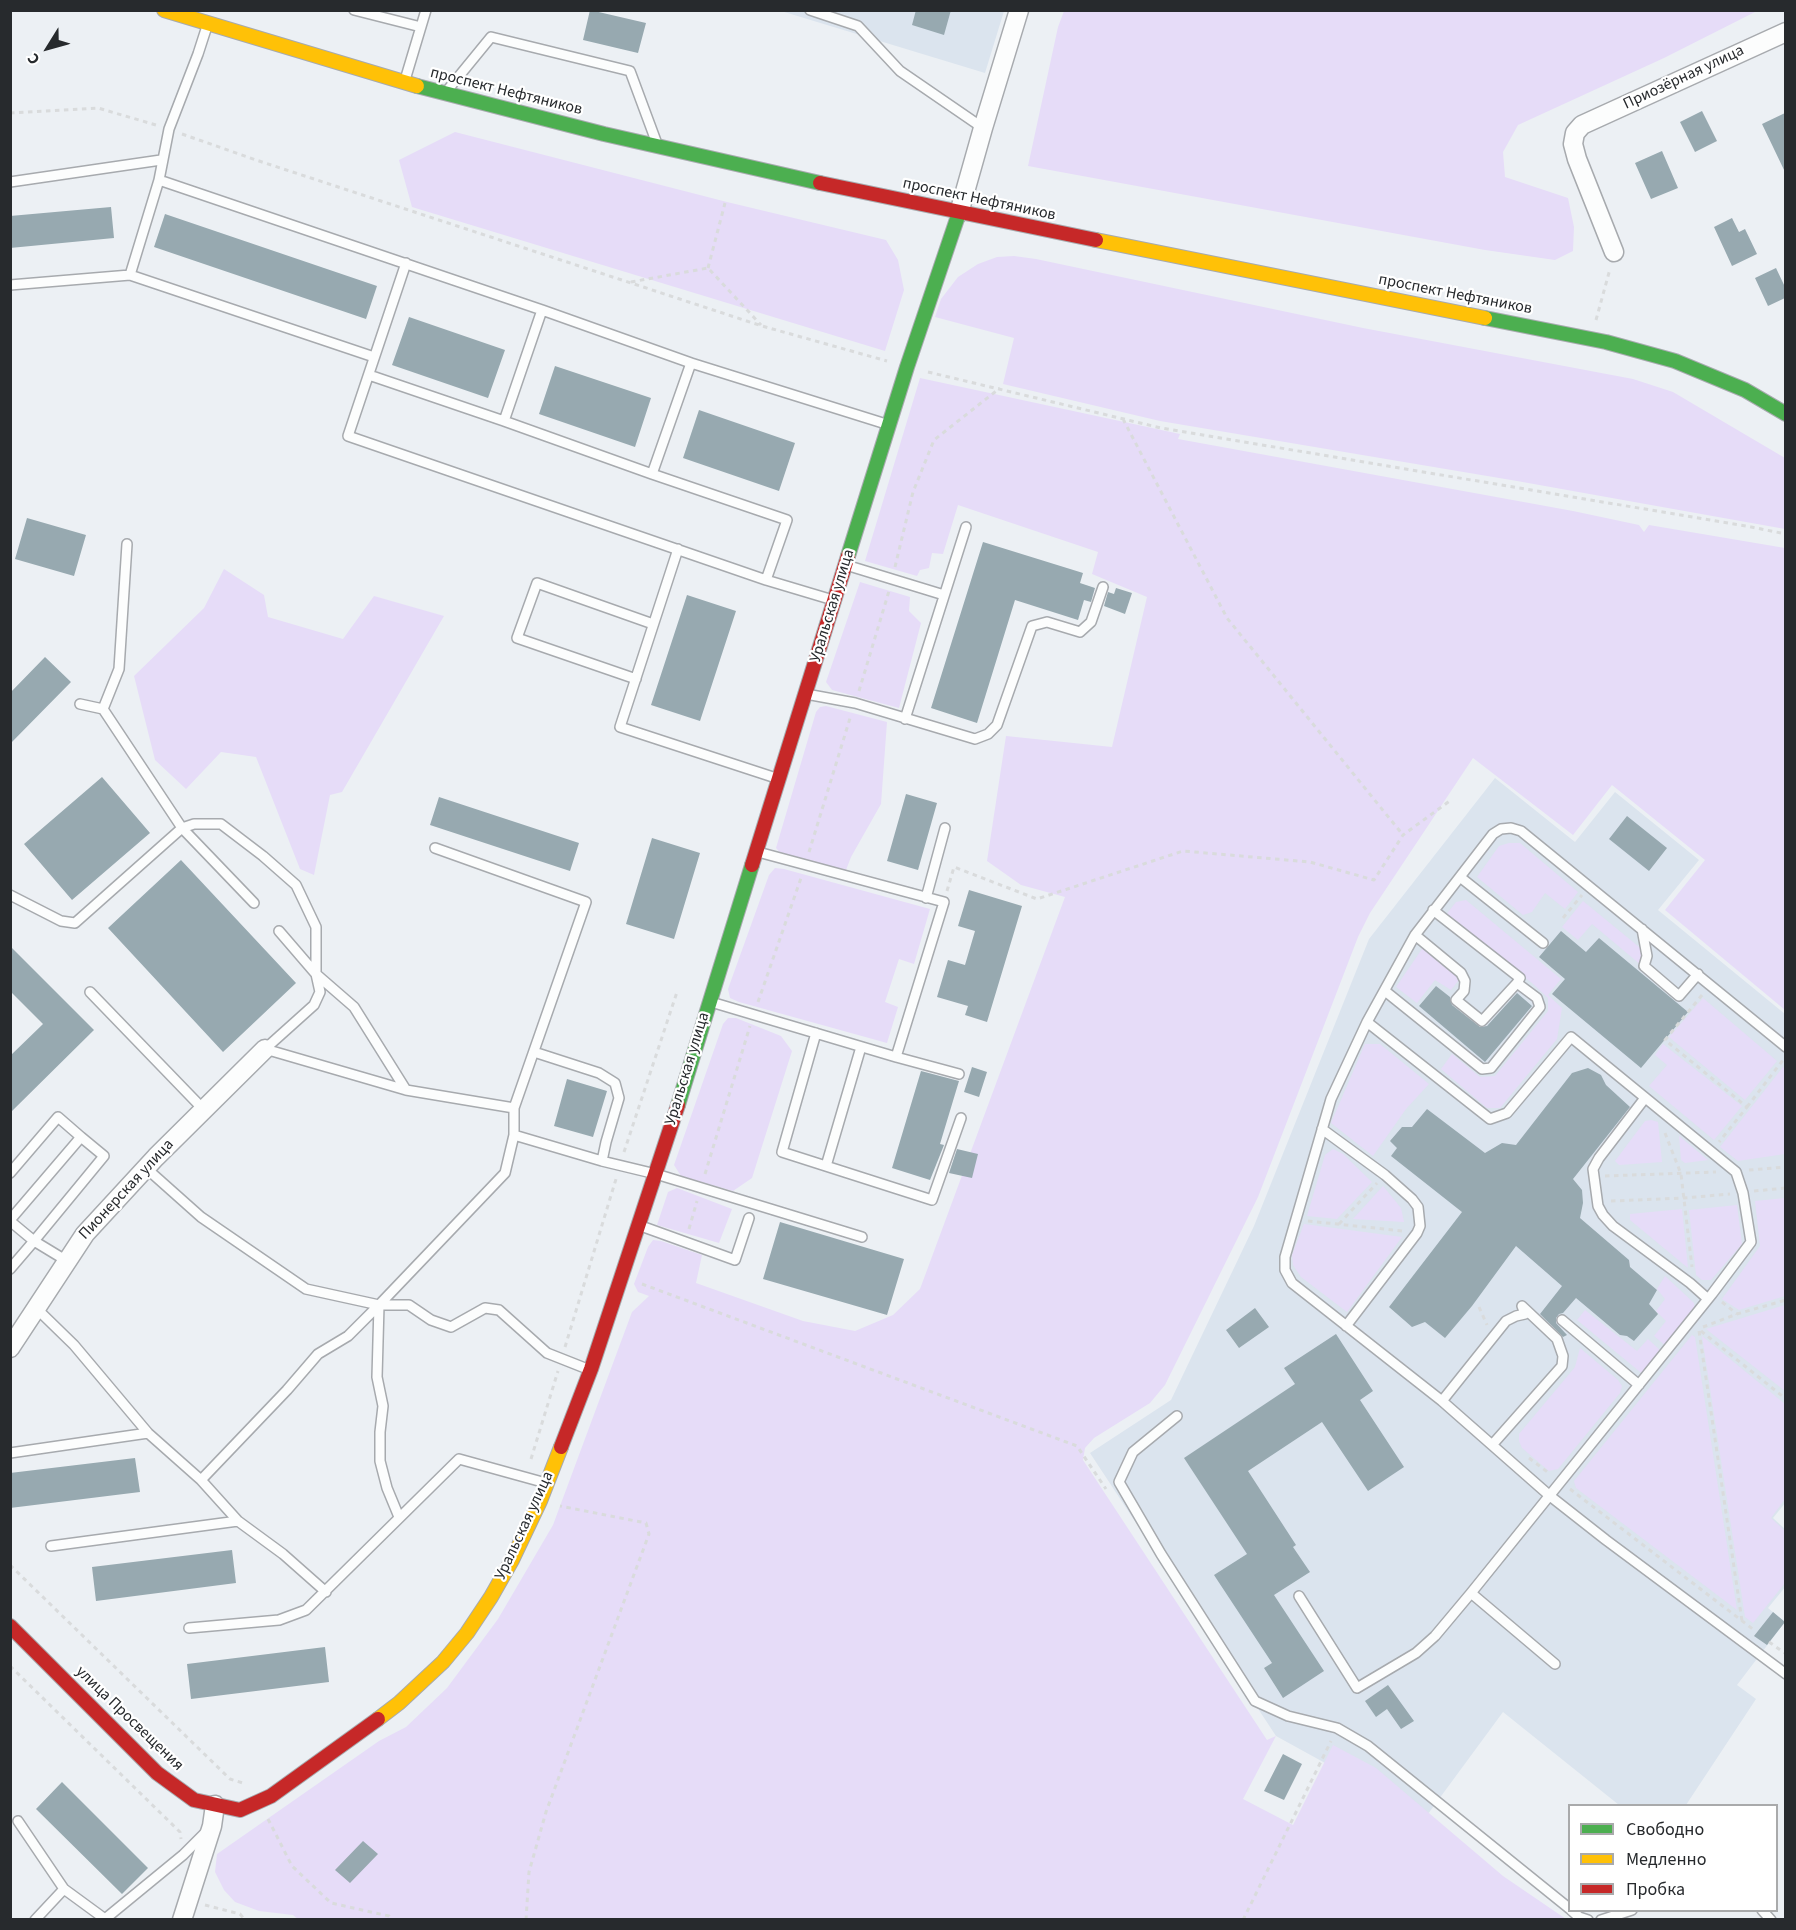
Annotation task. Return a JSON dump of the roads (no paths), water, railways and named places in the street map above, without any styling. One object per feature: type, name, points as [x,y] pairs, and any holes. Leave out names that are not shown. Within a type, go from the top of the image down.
[{"type":"street","name":"проспект Нефтяников","points":[[164,10],[208,23],[231,26],[404,83],[657,146],[960,213],[1591,339],[1675,361],[1745,390],[1785,414]]},
{"type":"street","points":[[960,213],[1019,10]]},
{"type":"street","name":"Приозёрная улица","points":[[1614,252],[1573,144],[1575,133],[1582,125],[1785,32]]},
{"type":"street","name":"Уральская улица","points":[[240,1810],[278,1791],[399,1703],[443,1662],[467,1633],[491,1597],[512,1560],[540,1501],[590,1370],[656,1174],[889,426],[960,213]]},
{"type":"street","name":"Пионерская улица","points":[[10,1348],[85,1234],[146,1168],[265,1048]]},
{"type":"street","name":"улица Просвещения","points":[[10,1626],[157,1773],[194,1800],[240,1810]]},
{"type":"street","points":[[182,1920],[212,1826],[215,1805]]},
{"type":"lane","points":[[354,10],[421,27]]},
{"type":"lane","points":[[404,83],[426,10]]},
{"type":"lane","points":[[810,10],[858,26],[900,71],[983,128]]},
{"type":"lane","points":[[130,275],[159,180],[161,160],[169,129],[208,23]]},
{"type":"lane","points":[[445,93],[490,37],[630,71],[657,146]]},
{"type":"lane","points":[[10,182],[161,160]]},
{"type":"lane","points":[[159,180],[406,263],[691,363],[889,426]]},
{"type":"lane","points":[[406,263],[348,436],[766,580],[835,601]]},
{"type":"lane","points":[[10,285],[130,275],[374,357]]},
{"type":"lane","points":[[504,421],[542,310]]},
{"type":"lane","points":[[652,474],[691,363]]},
{"type":"lane","points":[[369,375],[787,520],[766,580]]},
{"type":"lane","points":[[905,719],[966,526]]},
{"type":"lane","points":[[103,709],[119,669],[128,544]]},
{"type":"lane","points":[[678,549],[620,727],[779,779]]},
{"type":"lane","points":[[846,565],[944,595]]},
{"type":"lane","points":[[636,679],[517,638],[537,583],[653,624]]},
{"type":"lane","points":[[806,694],[855,703],[975,740],[988,734],[997,725],[1032,627],[1047,622],[1080,632],[1091,622],[1103,587]]},
{"type":"lane","points":[[80,704],[103,709],[182,828],[255,903]]},
{"type":"lane","points":[[10,895],[61,921],[75,923],[182,828],[194,824],[221,824],[296,885],[316,927],[316,974],[320,992],[314,1005],[265,1048]]},
{"type":"lane","points":[[926,898],[945,828]]},
{"type":"lane","points":[[1785,1047],[1521,831],[1511,828],[1501,829],[1493,834],[1415,935],[1367,1022],[1331,1099],[1285,1257],[1285,1270],[1292,1283],[1442,1401],[1550,1496],[1785,1674]]},
{"type":"lane","points":[[201,1480],[318,1354],[348,1336],[505,1173],[514,1135],[514,1108],[586,902],[435,848]]},
{"type":"lane","points":[[756,852],[944,902],[896,1057]]},
{"type":"lane","points":[[1460,877],[1543,943]]},
{"type":"lane","points":[[1415,935],[1461,973],[1465,981],[1464,991],[1456,1000],[1482,1021],[1517,983],[1520,978],[1433,910]]},
{"type":"lane","points":[[1642,929],[1647,956],[1644,966],[1679,996],[1698,974]]},
{"type":"lane","points":[[279,931],[316,974],[354,1007],[406,1090]]},
{"type":"lane","points":[[1385,991],[1482,1069],[1491,1068],[1540,1007],[1537,998],[1517,983]]},
{"type":"lane","points":[[90,992],[204,1110]]},
{"type":"lane","points":[[709,1001],[958,1074]]},
{"type":"lane","points":[[1299,1596],[1357,1688],[1416,1653],[1435,1636],[1471,1593],[1751,1242],[1743,1193],[1736,1172],[1571,1037],[1507,1113],[1490,1119],[1367,1022]]},
{"type":"lane","points":[[816,1033],[782,1152],[933,1200],[961,1118]]},
{"type":"lane","points":[[826,1166],[861,1047]]},
{"type":"lane","points":[[265,1048],[406,1090],[514,1108]]},
{"type":"lane","points":[[534,1052],[599,1073],[615,1083],[620,1098],[606,1142],[603,1161]]},
{"type":"lane","points":[[1645,1098],[1593,1169],[1598,1202],[1603,1215],[1613,1226],[1710,1296]]},
{"type":"lane","points":[[10,1173],[58,1117],[104,1156],[10,1269]]},
{"type":"lane","points":[[1322,1129],[1385,1175],[1412,1199],[1418,1208],[1420,1226],[1417,1233],[1346,1326]]},
{"type":"lane","points":[[514,1135],[656,1174],[862,1237]]},
{"type":"lane","points":[[66,1261],[34,1241],[10,1221],[81,1137]]},
{"type":"lane","points":[[146,1168],[201,1217],[306,1289],[379,1305],[409,1305],[431,1320],[451,1327],[485,1308],[499,1310],[547,1353],[590,1370]]},
{"type":"lane","points":[[639,1225],[735,1260],[749,1218]]},
{"type":"lane","points":[[379,1305],[376,1377],[383,1406],[380,1432],[381,1461],[387,1488],[399,1517]]},
{"type":"lane","points":[[1442,1401],[1506,1321],[1525,1314],[1522,1306],[1557,1340],[1561,1347],[1562,1366],[1492,1445]]},
{"type":"lane","points":[[36,1308],[74,1345],[147,1433],[201,1480],[238,1521],[283,1554],[326,1592]]},
{"type":"lane","points":[[1562,1320],[1639,1384]]},
{"type":"lane","points":[[1176,1416],[1133,1452],[1119,1482],[1161,1554],[1255,1701],[1288,1716],[1337,1728],[1368,1746],[1568,1908]]},
{"type":"lane","points":[[10,1453],[147,1433]]},
{"type":"lane","points":[[189,1628],[279,1620],[306,1610],[459,1459],[547,1484]]},
{"type":"lane","points":[[51,1546],[238,1521]]},
{"type":"lane","points":[[1471,1593],[1556,1664]]},
{"type":"lane","points":[[18,1821],[64,1889],[105,1919],[183,1855],[212,1826]]},
{"type":"lane","points":[[34,1920],[64,1889]]},
{"type":"lane","points":[[1573,1912],[1588,1920]]},
{"type":"lane","points":[[1601,1920],[1629,1912]]}]
